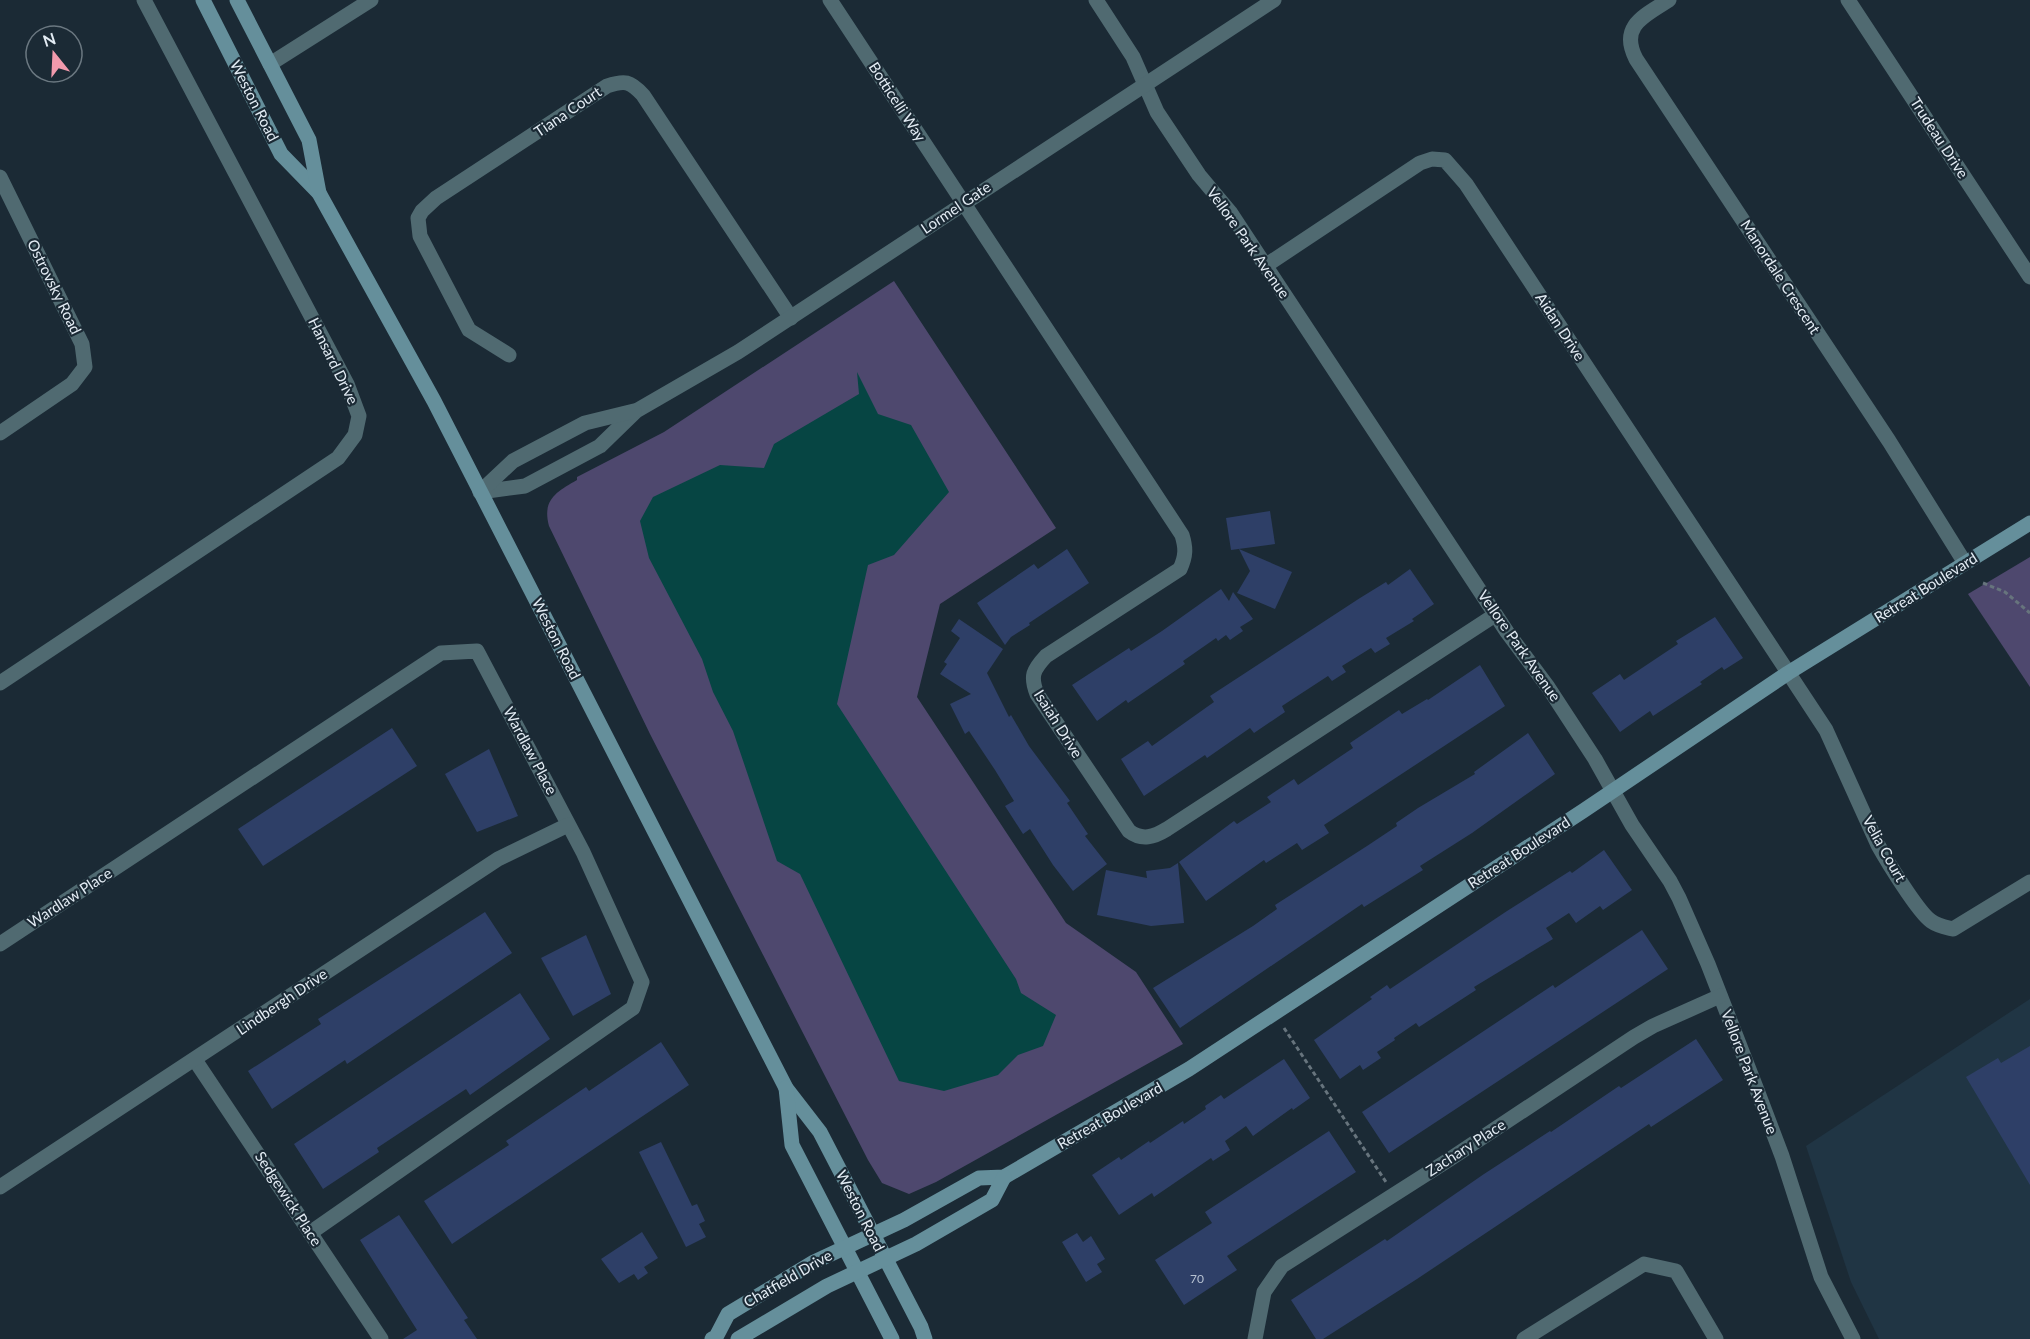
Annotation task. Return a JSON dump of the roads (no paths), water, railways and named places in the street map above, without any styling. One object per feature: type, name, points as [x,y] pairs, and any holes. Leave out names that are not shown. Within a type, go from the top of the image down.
[{"type":"main road","name":"Weston Road","points":[[202,0],[282,154],[319,193],[434,401],[786,1088],[820,1132],[921,1327],[925,1339]]},
{"type":"main road","name":"Weston Road","points":[[237,0],[309,140],[319,193]]},
{"type":"main road","name":"Retreat Boulevard","points":[[873,1235],[979,1178],[1004,1177],[1189,1069],[1788,674],[2030,524]]},
{"type":"main road","name":"Weston Road","points":[[786,1088],[792,1145],[892,1339]]},
{"type":"main road","name":"Retreat Boulevard","points":[[857,1272],[916,1244],[992,1200],[1004,1177]]},
{"type":"main road","name":"Chatfield Drive","points":[[719,1338],[728,1314],[814,1262],[873,1235]]},
{"type":"main road","name":"Chatfield Drive","points":[[738,1339],[827,1286],[857,1272]]},
{"type":"street","name":"Hansard Drive","points":[[0,683],[338,458],[354,435],[359,416],[346,384],[144,0]]},
{"type":"street","points":[[270,64],[371,0]]},
{"type":"street","name":"Botticelli Way","points":[[830,0],[964,203]]},
{"type":"street","name":"Vellore Park Avenue","points":[[1096,0],[1133,57],[1157,112],[1199,175],[1230,212],[1496,615],[1548,687],[1595,759],[1632,825],[1670,881],[1720,996],[1782,1156],[1821,1277],[1853,1339]]},
{"type":"street","name":"Lormel Gate","points":[[480,492],[525,486],[600,446],[636,411],[738,352],[791,318],[1274,0]]},
{"type":"street","name":"Manordale Crescent","points":[[1669,0],[1643,17],[1633,28],[1629,38],[1636,59],[1889,441],[1965,563]]},
{"type":"street","name":"Trudeau Drive","points":[[1848,0],[2030,277]]},
{"type":"street","name":"Tiana Court","points":[[509,355],[469,330],[420,236],[418,218],[422,210],[436,198],[607,86],[617,82],[627,82],[643,95],[791,318]]},
{"type":"street","name":"Aidan Drive","points":[[1265,266],[1420,163],[1432,159],[1445,160],[1466,184],[1788,674]]},
{"type":"street","name":"Ostrovsky Road","points":[[0,177],[82,344],[85,367],[72,384],[0,433]]},
{"type":"street","name":"Isaiah Drive","points":[[964,203],[1182,535],[1185,544],[1185,557],[1180,569],[1046,656],[1035,667],[1033,676],[1033,685],[1037,694],[1129,831],[1135,836],[1145,838],[1156,836],[1496,615]]},
{"type":"street","name":"Lormel Gate","points":[[480,492],[513,461],[585,423],[636,411]]},
{"type":"street","name":"Wardlaw Place","points":[[0,944],[441,653],[477,651],[568,825],[642,982],[633,1008],[310,1233]]},
{"type":"street","name":"Velia Court","points":[[1788,674],[1833,742],[1887,862],[1929,920],[1953,929],[2030,882]]},
{"type":"street","name":"Lindbergh Drive","points":[[0,1187],[498,859],[568,825]]},
{"type":"street","name":"Zachary Place","points":[[1255,1339],[1264,1292],[1282,1266],[1643,1032],[1720,996]]},
{"type":"street","name":"Sedgewick Place","points":[[195,1060],[381,1339]]},
{"type":"street","points":[[1524,1339],[1644,1264],[1676,1271],[1716,1339]]}]
